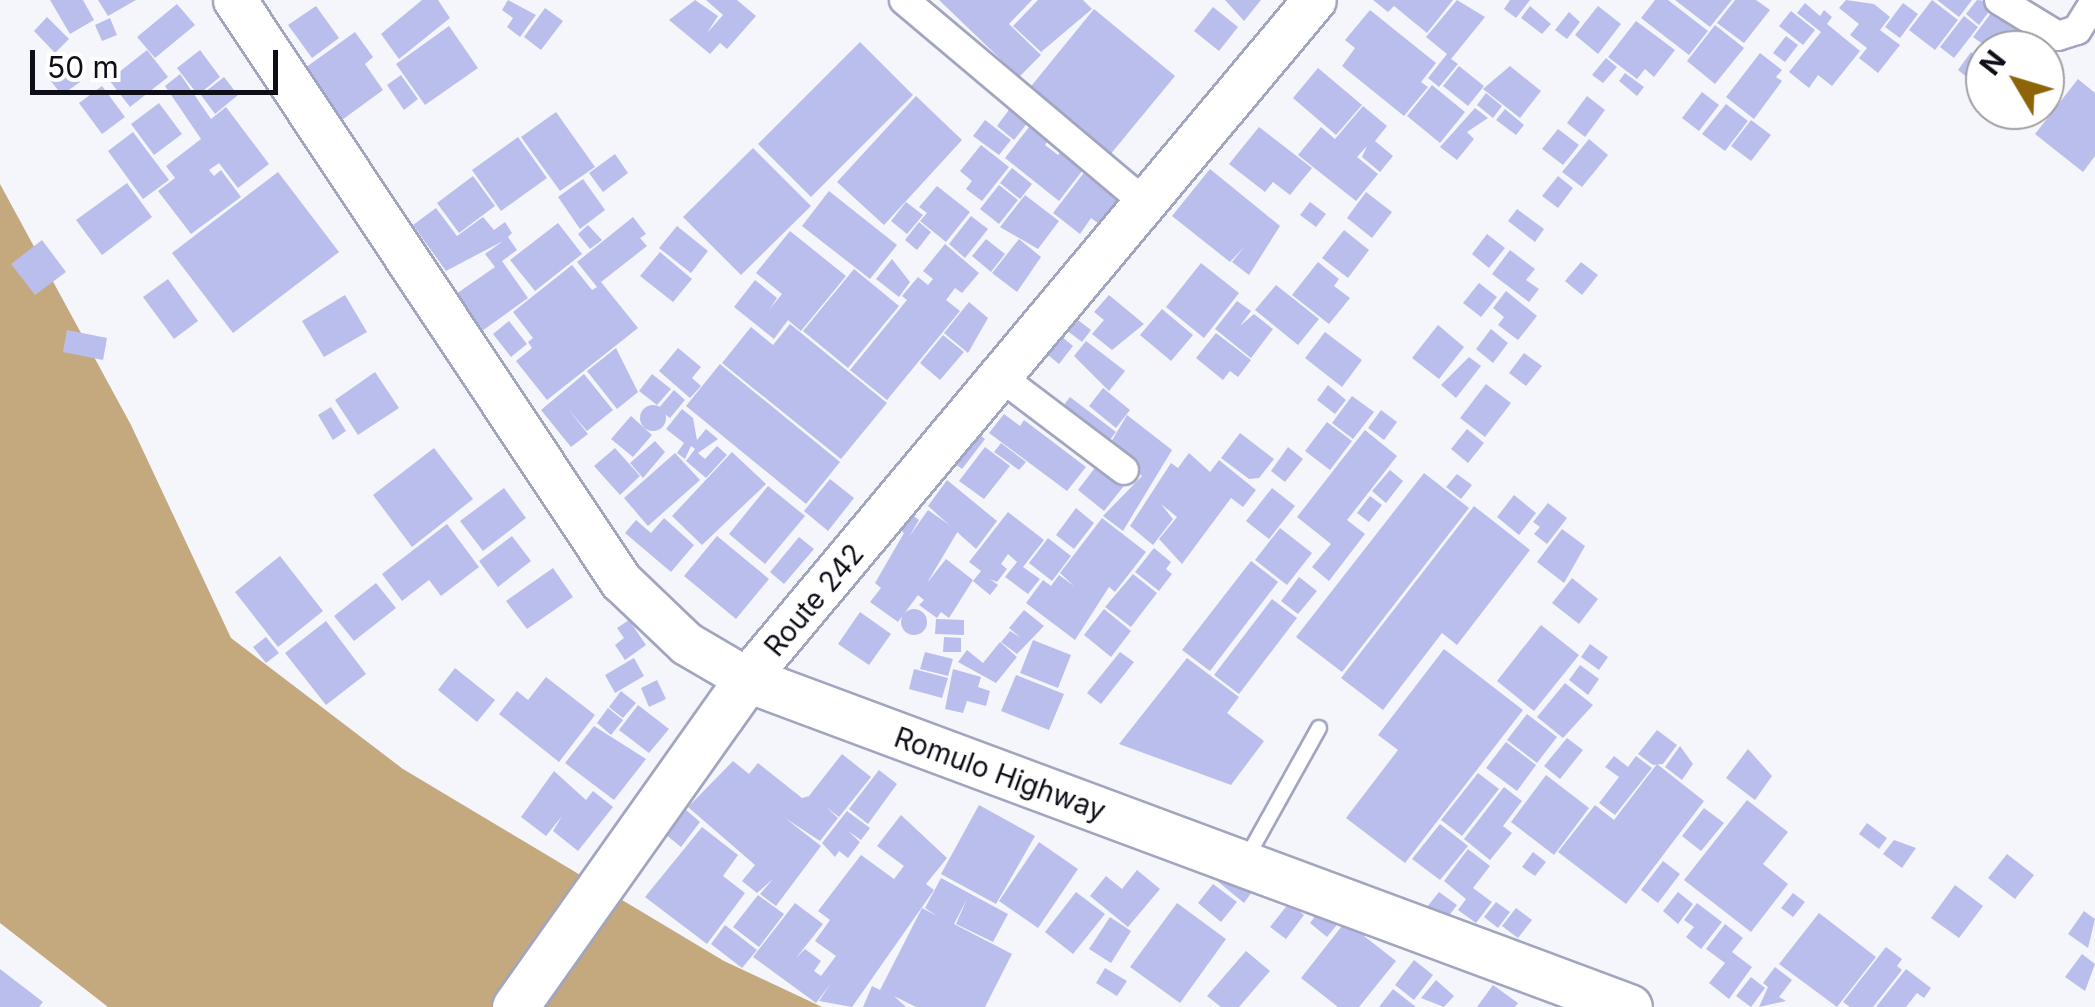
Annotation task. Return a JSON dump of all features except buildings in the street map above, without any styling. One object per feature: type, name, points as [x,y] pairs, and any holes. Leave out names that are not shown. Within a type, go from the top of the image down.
[{"type":"highway","points":[[516,1007],[747,680]]},
{"type":"highway","name":"Romulo Highway","points":[[747,680],[1629,1007]]},
{"type":"main road","name":"Route 242","points":[[235,0],[621,582],[687,644],[747,680],[1315,0]]},
{"type":"street","points":[[904,0],[1146,204]]},
{"type":"street","points":[[2000,0],[2058,36],[2076,30],[2095,1]]},
{"type":"street","points":[[1001,378],[1124,470]]},
{"type":"lane","points":[[1244,864],[1319,728]]},
{"type":"shaded area","points":[[0,184],[131,425],[231,638],[403,769],[724,961],[822,1007],[108,1007],[0,923]]}]
